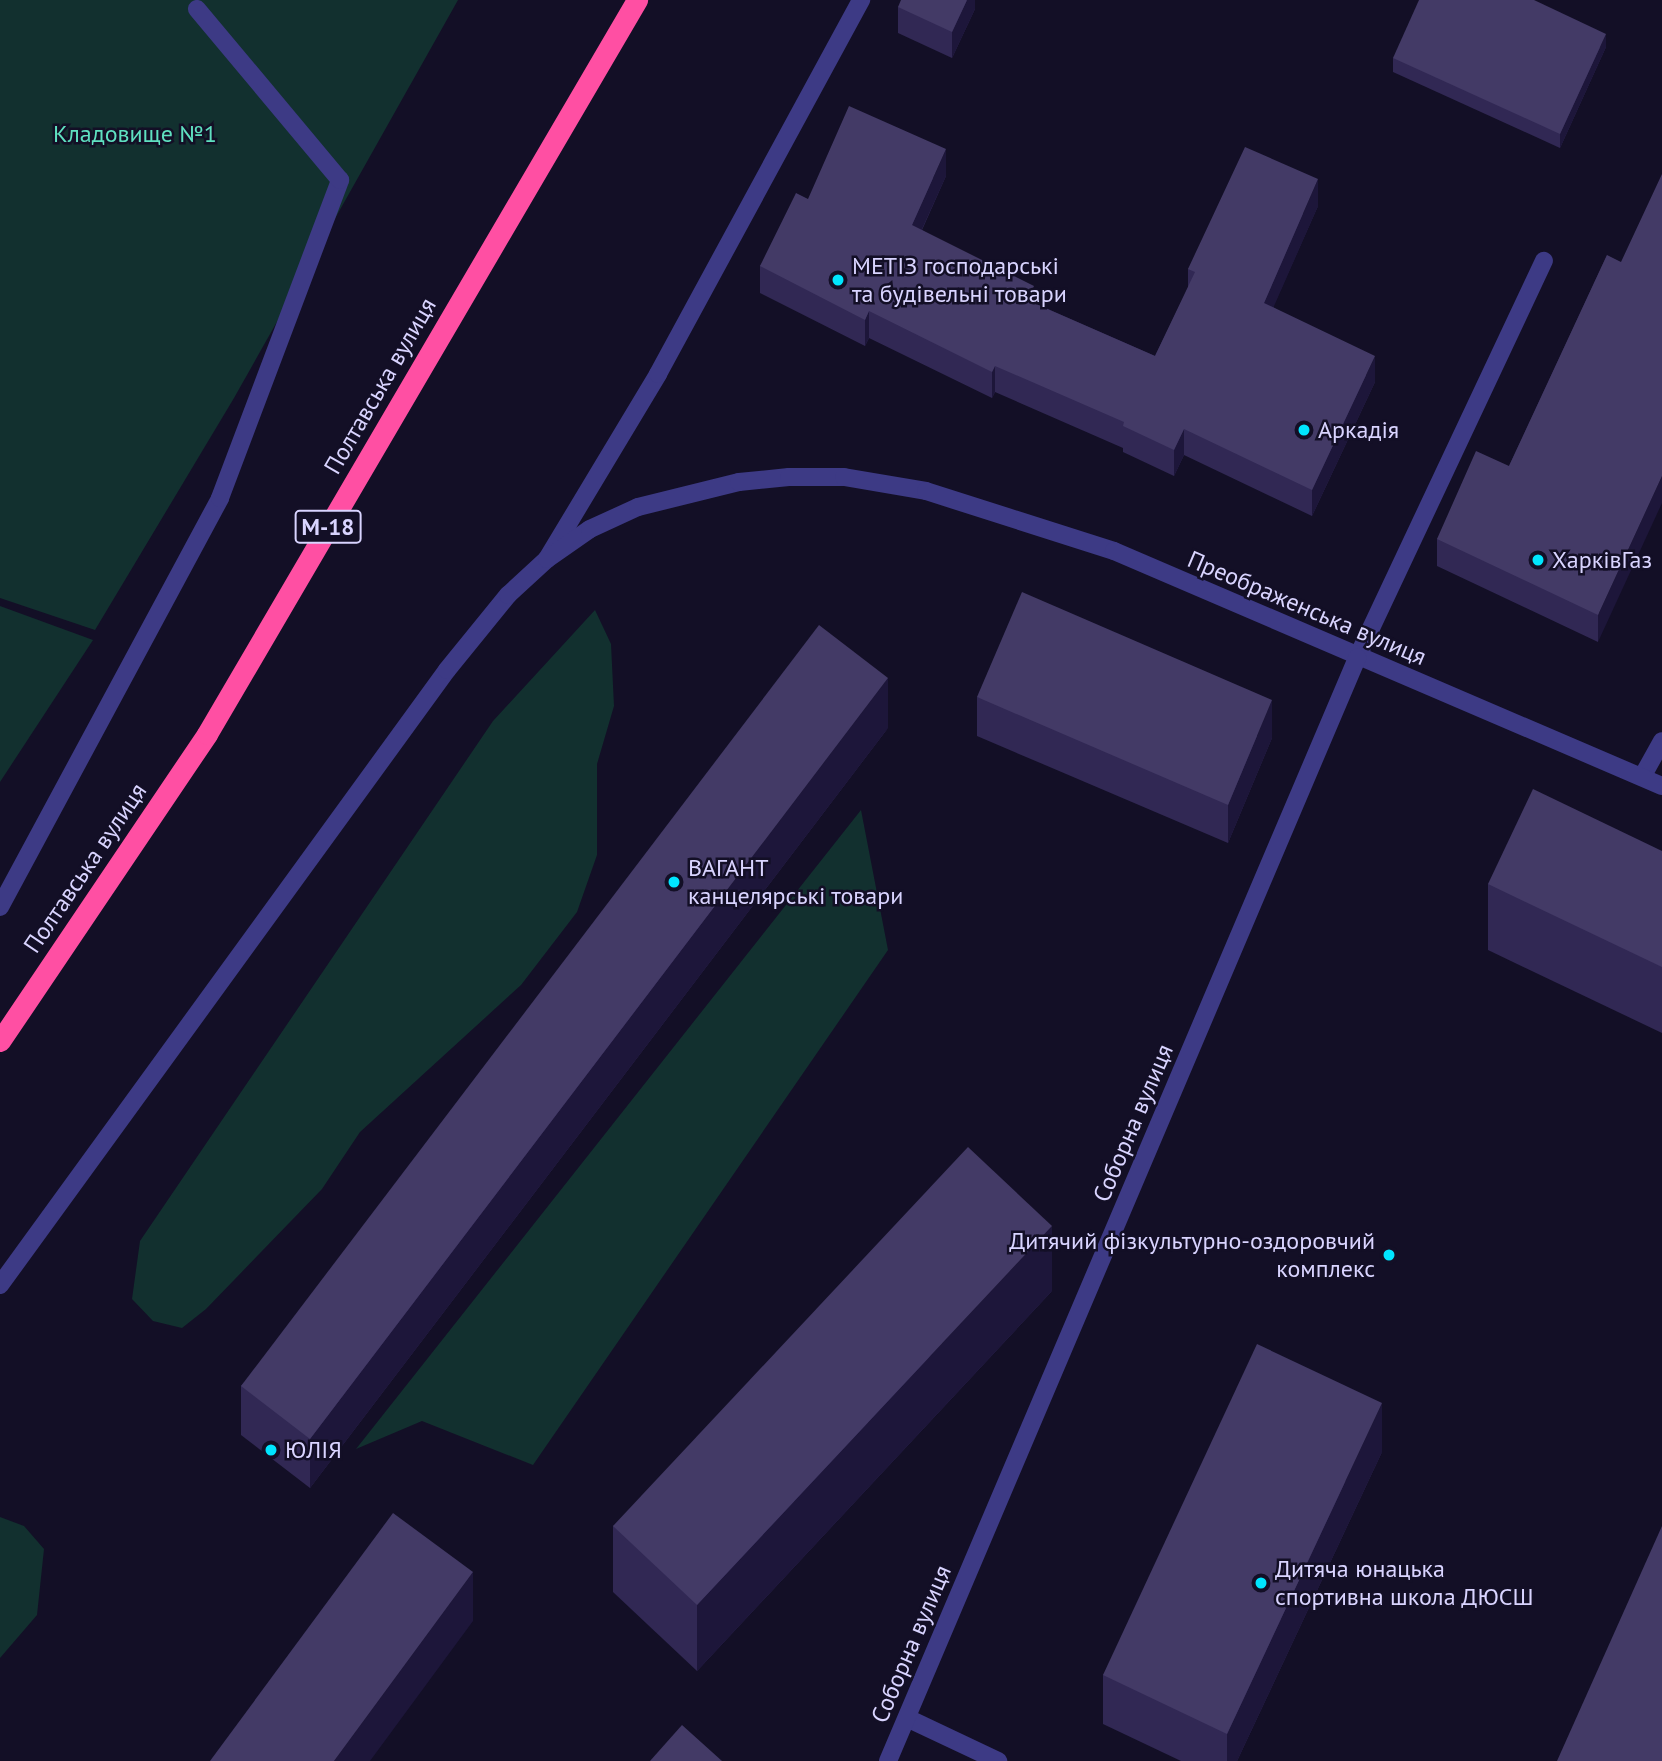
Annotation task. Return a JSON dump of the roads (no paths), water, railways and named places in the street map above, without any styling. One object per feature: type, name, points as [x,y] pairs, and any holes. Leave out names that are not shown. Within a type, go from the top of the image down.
[{"type":"highway","name":"Полтавська вулиця","points":[[0,1041],[207,734],[637,0]]},
{"type":"street","points":[[0,1285],[447,670],[508,595],[547,559],[658,374],[861,0]]},
{"type":"street","points":[[0,907],[220,498],[340,180],[197,9]]},
{"type":"street","name":"Соборна вулиця","points":[[888,1761],[1357,658],[1544,261]]},
{"type":"street","name":"Преображенська вулиця","points":[[547,559],[590,529],[638,507],[739,482],[844,477],[926,491],[1114,551],[1357,658],[1662,786]]},
{"type":"street","points":[[1642,777],[1662,741]]},
{"type":"street","points":[[907,1718],[998,1761]]},
{"type":"place","name":"МЕТІЗ господарські та будівельні товари","points":[[838,280]]},
{"type":"place","name":"Аркадія","points":[[1304,430]]},
{"type":"place","name":"ХарківГаз","points":[[1538,560]]},
{"type":"place","name":"ВАГАНТ канцелярські товари","points":[[674,882]]},
{"type":"place","name":"Дитячий фізкультурно-оздоровчий комплекс","points":[[1389,1255]]},
{"type":"place","name":"ЮЛІЯ","points":[[271,1450]]},
{"type":"place","name":"Дитяча юнацька спортивна школа ДЮСШ","points":[[1261,1583]]},
{"type":"park label","name":"Кладовище №1","points":[[135,134]]}]
